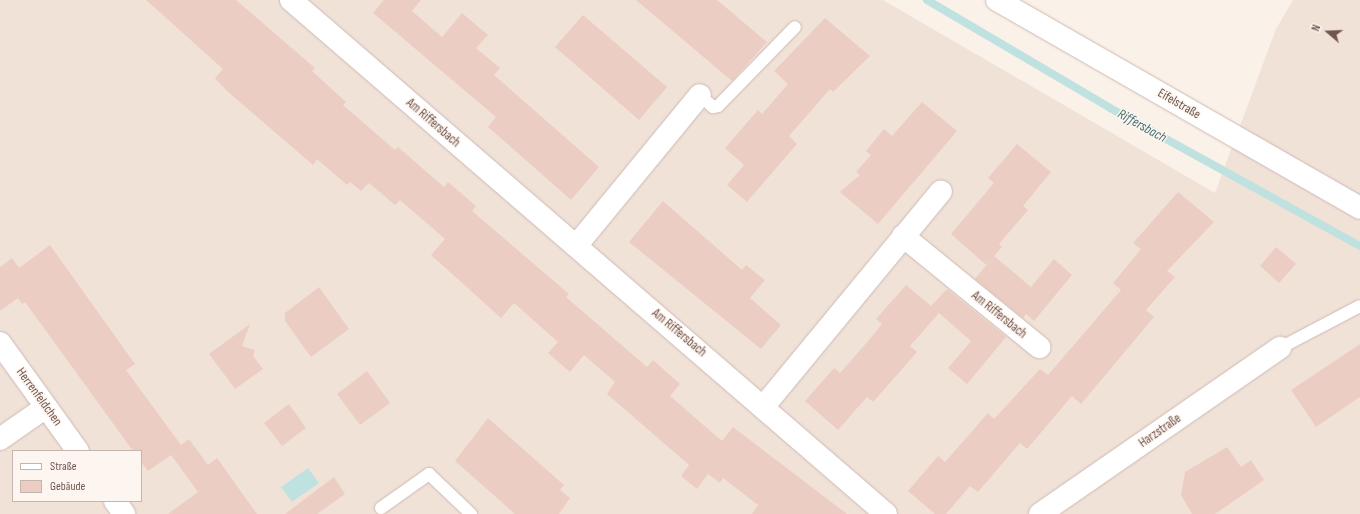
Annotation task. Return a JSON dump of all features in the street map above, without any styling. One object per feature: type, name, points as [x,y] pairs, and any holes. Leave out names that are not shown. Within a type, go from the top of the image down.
[{"type":"street","name":"Am Riffersbach","points":[[291,0],[764,406],[886,514]]},
{"type":"street","name":"Eifelstraße","points":[[997,0],[1360,208]]},
{"type":"street","points":[[576,246],[700,95]]},
{"type":"street","points":[[764,406],[941,191]]},
{"type":"street","name":"Am Riffersbach","points":[[903,236],[1039,347]]},
{"type":"street","name":"Herrenfeldchen","points":[[0,343],[77,450]]},
{"type":"street","name":"Harzstraße","points":[[1040,514],[1280,348]]},
{"type":"street","points":[[0,438],[46,407]]},
{"type":"street","points":[[115,502],[124,514]]},
{"type":"lane","points":[[700,95],[713,108],[718,106],[795,27]]},
{"type":"lane","points":[[1280,348],[1360,306]]},
{"type":"lane","points":[[381,508],[429,474],[466,512]]},
{"type":"shaded area","points":[[0,0],[883,0],[1215,193],[1276,29],[1293,0],[1360,0],[1360,514],[0,514]]},
{"type":"water","points":[[308,468],[319,483],[292,502],[281,487]]},
{"type":"building","points":[[146,0],[236,0],[315,68],[312,71],[346,102],[343,105],[395,150],[398,147],[444,187],[448,182],[476,206],[472,211],[569,294],[566,297],[647,367],[653,360],[680,384],[670,396],[722,441],[733,427],[847,514],[752,514],[758,505],[723,478],[720,483],[708,474],[697,489],[681,476],[689,465],[607,394],[615,382],[584,355],[570,372],[548,353],[558,342],[514,303],[501,318],[431,255],[445,239],[400,200],[395,205],[369,183],[361,191],[350,182],[347,185],[317,159],[313,165],[227,91],[215,78],[223,69]]},
{"type":"building","points":[[384,0],[421,0],[412,11],[442,37],[462,13],[488,35],[476,48],[500,68],[494,75],[599,167],[571,200],[488,127],[496,117],[373,13]]},
{"type":"building","points":[[636,0],[717,0],[767,42],[732,81]]},
{"type":"building","points":[[583,15],[667,87],[639,120],[555,47]]},
{"type":"building","points":[[825,18],[870,56],[833,92],[830,89],[789,136],[797,144],[747,202],[727,185],[744,165],[725,148],[758,110],[762,114],[788,84],[774,71]]},
{"type":"building","points":[[922,102],[957,131],[878,224],[840,192],[860,175],[856,172],[871,155],[866,151],[884,129],[892,136]]},
{"type":"building","points":[[1017,144],[1051,172],[1023,206],[1028,210],[999,244],[1002,247],[986,265],[951,234],[994,183],[988,178]]},
{"type":"building","points":[[1178,192],[1214,222],[1167,271],[1175,277],[1146,310],[1154,317],[1081,404],[1072,396],[1027,449],[1020,443],[978,492],[970,486],[946,514],[935,514],[908,491],[938,456],[945,462],[988,413],[994,419],[1040,369],[1048,375],[1121,290],[1113,283],[1141,249],[1133,243]]},
{"type":"building","points":[[663,201],[742,270],[746,265],[765,280],[750,298],[781,325],[761,349],[629,242]]},
{"type":"building","points":[[50,245],[135,364],[126,370],[181,445],[189,439],[208,465],[217,458],[257,514],[168,514],[198,492],[171,455],[148,471],[142,463],[142,450],[132,450],[25,302],[22,304],[18,298],[0,311],[0,267],[12,258],[19,268]]},
{"type":"building","points":[[1276,247],[1296,264],[1279,283],[1260,266]]},
{"type":"building","points":[[994,256],[1031,287],[1054,259],[1072,275],[1034,321],[1026,314],[1023,318],[975,279]]},
{"type":"building","points":[[906,285],[931,306],[947,289],[1006,337],[967,384],[948,368],[971,341],[939,313],[910,346],[917,352],[873,402],[867,397],[838,430],[805,401],[834,368],[840,373],[869,340],[882,324],[876,319]]},
{"type":"building","points":[[319,287],[349,329],[311,357],[285,321],[285,313]]},
{"type":"building","points":[[250,324],[242,346],[255,350],[253,356],[263,369],[235,389],[209,354]]},
{"type":"building","points":[[1360,344],[1360,397],[1316,427],[1291,390]]},
{"type":"building","points":[[367,371],[390,403],[360,425],[337,394]]},
{"type":"building","points":[[289,404],[306,428],[282,446],[264,423]]},
{"type":"building","points":[[488,418],[564,485],[560,490],[570,498],[559,514],[515,514],[455,461]]},
{"type":"building","points":[[1227,447],[1241,467],[1251,460],[1264,480],[1215,514],[1192,514],[1181,495],[1185,472]]},
{"type":"building","points":[[334,477],[345,494],[317,514],[285,514]]},
{"type":"waterway","name":"Riffersbach","points":[[927,0],[1110,108],[1360,246]]}]
